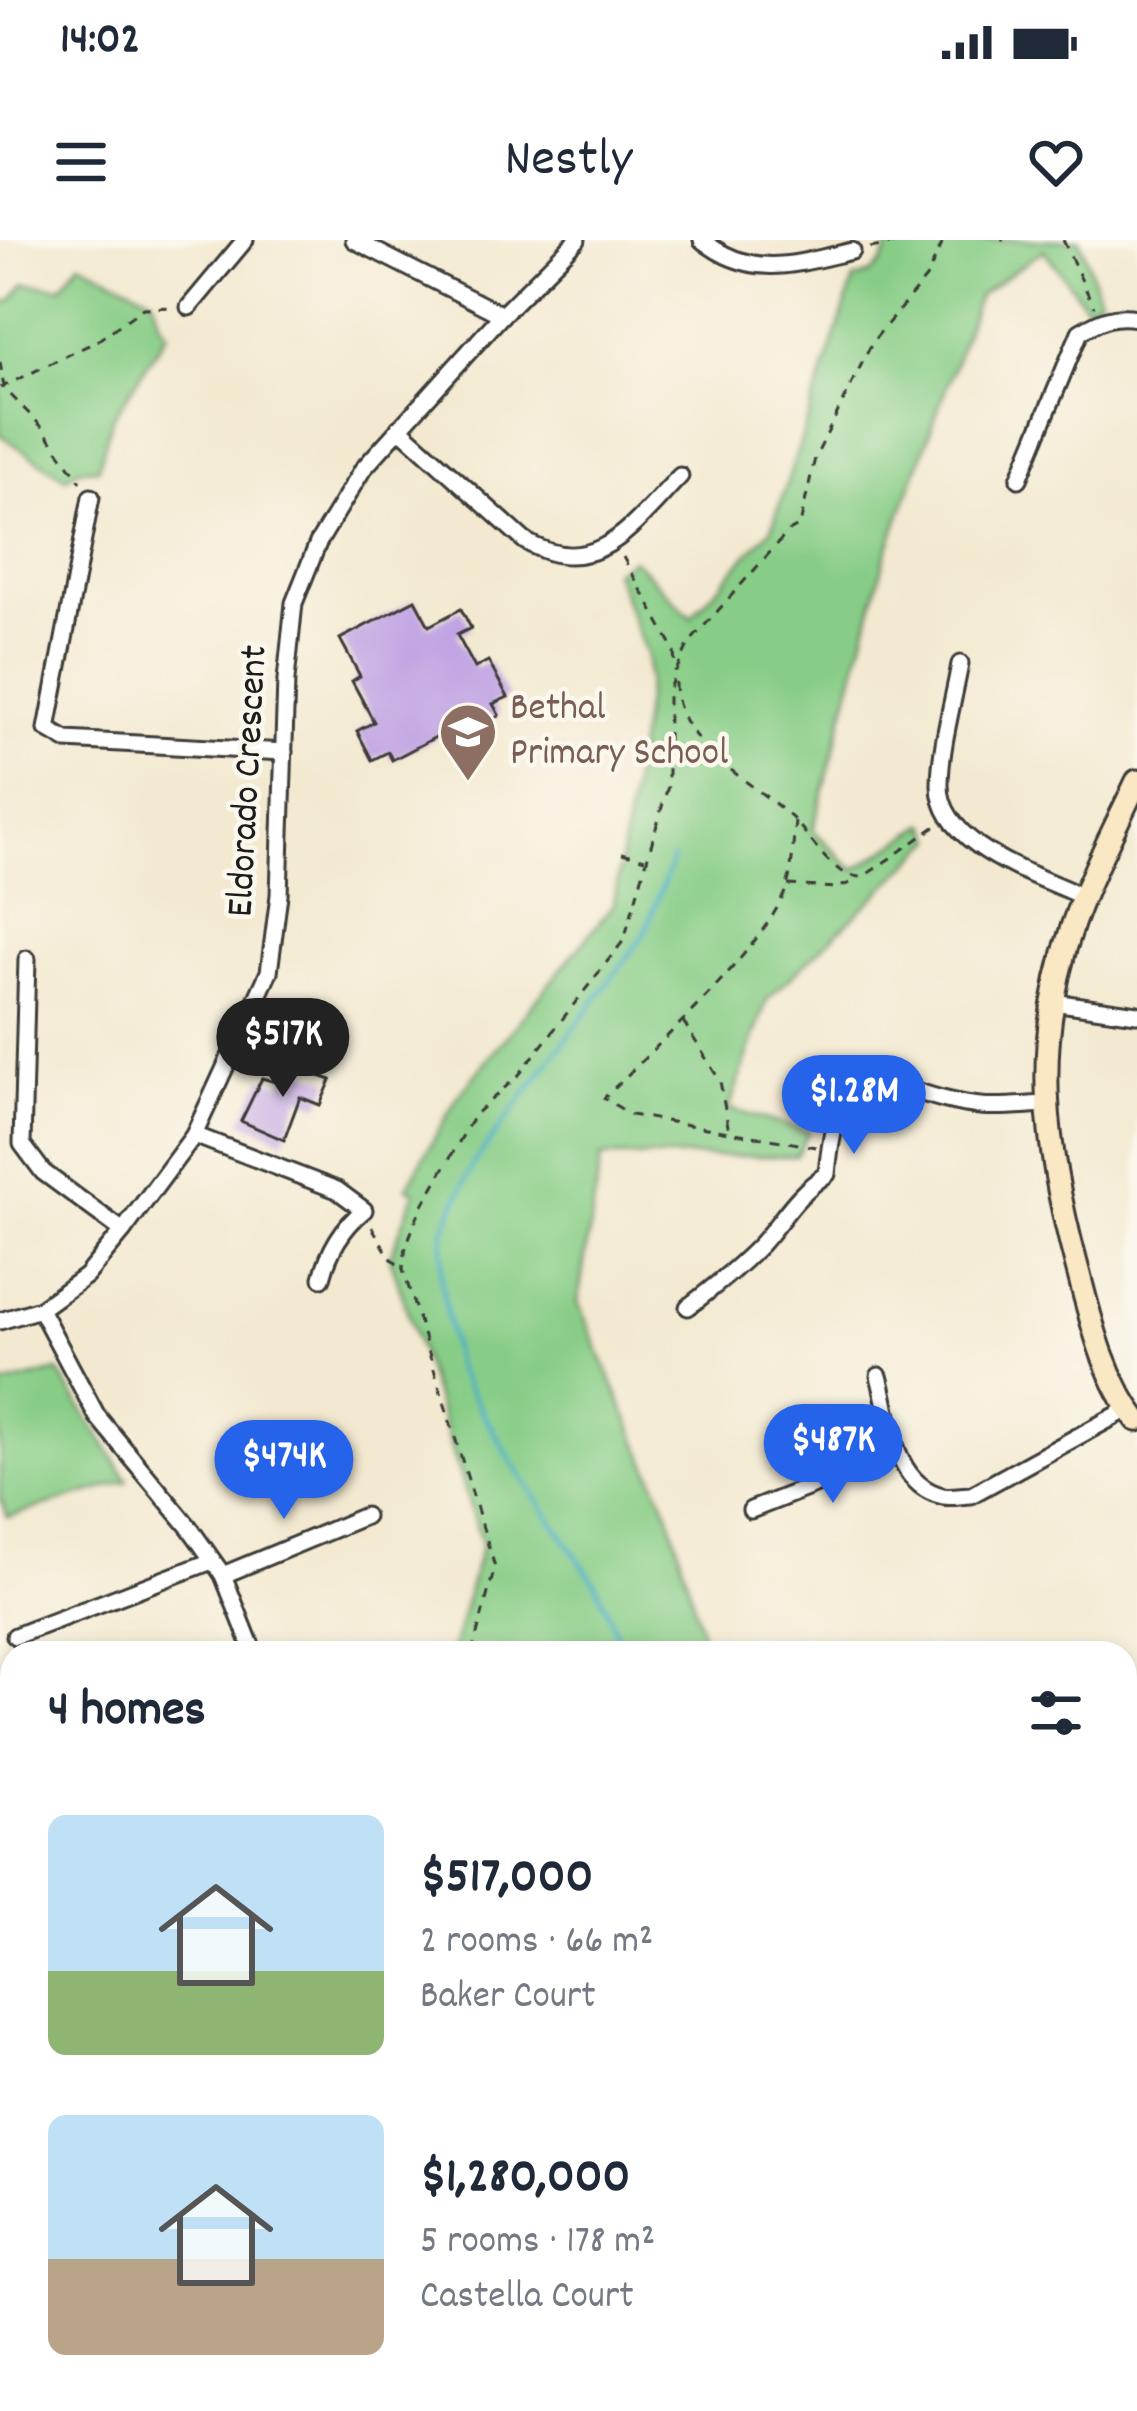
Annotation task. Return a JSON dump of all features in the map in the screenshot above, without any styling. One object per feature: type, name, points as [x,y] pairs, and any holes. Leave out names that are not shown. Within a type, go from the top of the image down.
[{"type":"street","points":[[188,307],[245,240]]},
{"type":"street","points":[[354,240],[502,315]]},
{"type":"street","name":"Eldorado Crescent","points":[[0,1321],[40,1309],[86,1276],[123,1231],[194,1135],[269,971],[279,895],[286,680],[294,602],[318,543],[363,469],[577,240]]},
{"type":"street","points":[[702,240],[745,265],[800,263],[852,251]]},
{"type":"street","points":[[1019,479],[1080,332],[1119,315],[1137,318]]},
{"type":"street","points":[[399,428],[525,542],[546,554],[572,559],[598,552],[680,476]]},
{"type":"street","points":[[91,497],[47,729],[66,740],[284,752]]},
{"type":"street","points":[[960,664],[939,788],[947,818],[967,841],[1083,898]]},
{"type":"street","points":[[879,1376],[896,1454],[922,1484],[943,1496],[971,1495],[1133,1415],[1101,1352],[1052,1169],[1045,1066],[1065,949],[1137,781]]},
{"type":"street","points":[[27,959],[22,1144],[44,1172],[123,1231]]},
{"type":"street","points":[[1053,1002],[1137,1014]]},
{"type":"street","points":[[688,1307],[734,1271],[800,1192],[827,1174],[842,1098],[868,1079],[885,1079],[978,1106],[1046,1104]]},
{"type":"street","points":[[194,1135],[337,1190],[364,1210],[346,1224],[326,1260],[322,1278]]},
{"type":"street","points":[[40,1309],[97,1416],[218,1568],[249,1641]]},
{"type":"street","points":[[751,1510],[896,1454]]},
{"type":"street","points":[[15,1636],[365,1516]]},
{"type":"path","points":[[852,251],[915,240]]},
{"type":"path","points":[[475,1641],[496,1567],[403,1269],[406,1246],[420,1210],[475,1114],[518,1076],[624,940],[668,786],[668,692],[675,673],[689,643],[800,524],[815,458],[873,341],[926,278],[944,240]]},
{"type":"path","points":[[1061,241],[1100,320]]},
{"type":"path","points":[[2,388],[97,341],[143,308],[188,307]]},
{"type":"path","points":[[0,362],[2,388],[41,426],[91,497]]},
{"type":"path","points":[[613,540],[674,649],[679,706],[705,745],[729,771],[795,821],[840,872],[863,877],[947,818]]},
{"type":"path","points":[[795,821],[788,885],[774,916],[683,1020],[604,1098],[632,1115],[829,1149]]},
{"type":"path","points":[[622,853],[647,860]]},
{"type":"path","points":[[788,885],[836,888],[851,883],[851,877]]},
{"type":"path","points":[[683,1020],[720,1081],[730,1134]]},
{"type":"path","points":[[364,1210],[390,1257],[403,1269]]},
{"type":"green space","points":[[889,240],[1080,240],[1100,298],[1086,306],[1044,250],[979,295],[884,561],[813,830],[854,870],[927,824],[935,839],[767,1000],[729,1109],[809,1132],[796,1156],[601,1157],[578,1302],[670,1517],[704,1641],[454,1641],[482,1544],[390,1257],[415,1191],[407,1187],[458,1096],[614,904],[648,680],[647,656],[614,571],[633,559],[691,617],[772,528],[854,280],[868,275],[886,255]]},
{"type":"green space","points":[[80,262],[153,298],[167,333],[111,421],[98,468],[79,469],[66,478],[0,435],[0,303],[11,301],[25,283],[61,287]]},
{"type":"green space","points":[[58,1371],[128,1481],[8,1517],[0,1496],[0,1386]]},
{"type":"building","points":[[415,600],[429,626],[461,609],[471,628],[457,635],[475,668],[488,661],[508,697],[493,704],[499,715],[458,737],[453,728],[392,760],[388,752],[372,760],[357,731],[374,722],[352,681],[360,676],[340,639]]},
{"type":"building","points":[[288,1065],[331,1080],[320,1105],[300,1097],[284,1140],[241,1121],[262,1078],[282,1084]]},
{"type":"waterway","points":[[614,1641],[617,1635],[597,1586],[515,1467],[456,1368],[441,1280],[444,1229],[473,1164],[644,935],[673,858]]},
{"type":"place","name":"Bethal Primary School","points":[[468,783]]}]
